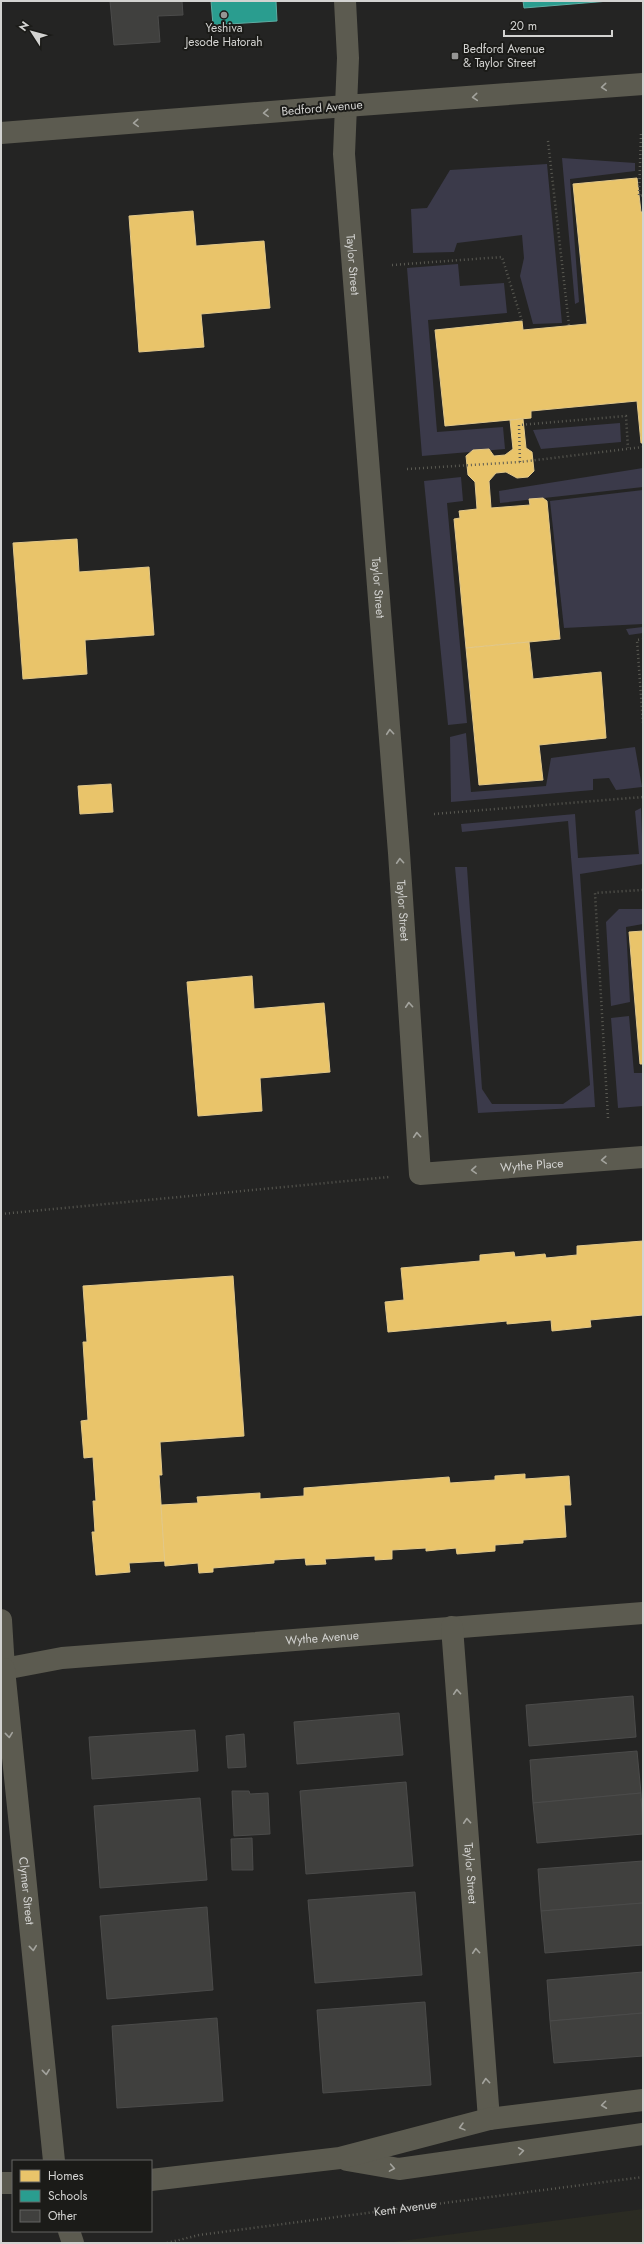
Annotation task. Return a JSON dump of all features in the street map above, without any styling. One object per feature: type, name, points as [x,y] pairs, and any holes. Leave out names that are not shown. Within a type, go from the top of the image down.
[{"type":"street","name":"Taylor Street","points":[[345,1],[348,58],[344,154],[399,853],[420,1174]]},
{"type":"street","name":"Bedford Avenue","points":[[1,133],[643,84]]},
{"type":"street","name":"Wythe Place","points":[[420,1174],[643,1157]]},
{"type":"street","name":"Wythe Avenue","points":[[2,1669],[62,1658],[643,1613]]},
{"type":"street","name":"Clymer Street","points":[[1,1620],[2,1669],[54,2160]]},
{"type":"street","name":"Taylor Street","points":[[452,1627],[489,2119]]},
{"type":"street","points":[[152,2180],[340,2158],[489,2119],[643,2100]]},
{"type":"street","points":[[340,2158],[399,2169],[643,2134]]},
{"type":"street","points":[[1,2183],[12,2183]]},
{"type":"street","points":[[69,2232],[73,2243]]},
{"type":"path","points":[[641,134],[639,196],[643,195]]},
{"type":"path","points":[[548,141],[569,325]]},
{"type":"path","points":[[392,265],[502,257],[522,321]]},
{"type":"path","points":[[520,462],[519,425],[626,416],[628,448]]},
{"type":"path","points":[[407,469],[520,462],[643,447]]},
{"type":"path","points":[[643,639],[637,640],[643,724]]},
{"type":"path","points":[[434,814],[643,797]]},
{"type":"path","points":[[608,1118],[595,893],[643,890]]},
{"type":"path","points":[[1,1214],[420,1174]]},
{"type":"path","name":"Kent Avenue","points":[[167,2243],[199,2235],[643,2177]]},
{"type":"shaded area","points":[[562,158],[635,163],[635,171],[570,179],[579,302],[575,304]]},
{"type":"shaded area","points":[[547,164],[562,323],[533,324],[520,276],[524,258],[522,235],[457,243],[454,252],[413,253],[411,209],[427,208],[450,170]]},
{"type":"shaded area","points":[[458,264],[460,286],[504,283],[507,313],[428,320],[437,432],[503,427],[505,449],[422,456],[407,268]]},
{"type":"shaded area","points":[[620,423],[621,442],[541,449],[533,430]]},
{"type":"shaded area","points":[[643,468],[643,487],[500,503],[499,491]]},
{"type":"shaded area","points":[[461,477],[463,501],[447,503],[467,723],[448,725],[424,481]]},
{"type":"shaded area","points":[[643,490],[643,624],[564,628],[550,501]]},
{"type":"shaded area","points":[[643,627],[643,633],[629,635],[626,629]]},
{"type":"shaded area","points":[[466,733],[471,792],[546,786],[551,758],[635,747],[642,787],[616,790],[609,778],[593,779],[593,790],[451,802],[450,737]]},
{"type":"shaded area","points":[[641,808],[643,864],[580,874],[595,1107],[478,1113],[455,867],[467,867],[482,1089],[492,1104],[563,1104],[590,1085],[568,821],[462,832],[461,824],[575,814],[578,858],[639,854],[635,811]]},
{"type":"shaded area","points":[[619,909],[643,909],[643,924],[626,927],[630,1002],[611,1006],[606,922]]},
{"type":"shaded area","points":[[629,1016],[634,1073],[643,1073],[643,1106],[618,1108],[611,1018]]},
{"type":"shaded area","points":[[643,2209],[643,2243],[386,2243]]},
{"type":"building: Homes","points":[[637,178],[641,212],[643,212],[643,443],[641,443],[637,401],[531,411],[531,418],[445,426],[435,330],[522,321],[523,330],[587,324],[573,184]]},
{"type":"building: Homes","points":[[193,211],[196,246],[264,241],[270,308],[201,314],[204,347],[139,352],[129,216]]},
{"type":"building: Homes","points":[[523,419],[526,448],[532,452],[534,471],[528,477],[517,478],[506,472],[496,473],[489,481],[491,508],[530,505],[529,499],[543,498],[547,501],[560,639],[466,648],[454,519],[460,518],[459,511],[477,509],[475,482],[468,475],[466,456],[473,450],[489,449],[494,456],[505,455],[513,449],[510,420]]},
{"type":"building: Homes","points":[[77,539],[79,572],[149,567],[154,635],[85,640],[87,674],[23,679],[13,543]]},
{"type":"building: Homes","points":[[529,642],[533,679],[601,672],[606,738],[539,745],[543,780],[479,785],[466,648]]},
{"type":"building: Homes","points":[[111,784],[113,812],[80,814],[78,786]]},
{"type":"building: Homes","points":[[643,931],[643,1064],[640,1064],[629,932]]},
{"type":"building: Homes","points":[[252,976],[254,1009],[324,1003],[330,1072],[260,1078],[262,1111],[198,1116],[187,982]]},
{"type":"building: Homes","points":[[643,1241],[643,1315],[590,1320],[591,1327],[552,1331],[551,1320],[507,1324],[507,1321],[388,1332],[385,1302],[404,1300],[401,1268],[480,1261],[480,1255],[514,1252],[515,1257],[545,1254],[546,1258],[577,1255],[577,1246]]},
{"type":"building: Homes","points":[[233,1276],[244,1436],[160,1442],[162,1475],[159,1475],[165,1561],[129,1563],[130,1572],[96,1575],[92,1532],[95,1532],[93,1501],[96,1501],[93,1457],[84,1458],[81,1421],[88,1420],[83,1342],[87,1342],[83,1286]]},
{"type":"building: Homes","points":[[525,1474],[525,1479],[569,1476],[571,1505],[564,1505],[566,1537],[523,1540],[523,1543],[495,1545],[495,1551],[457,1554],[456,1548],[426,1551],[426,1548],[392,1550],[392,1559],[375,1560],[375,1556],[325,1559],[326,1564],[306,1565],[305,1558],[274,1560],[274,1563],[213,1568],[213,1572],[199,1573],[198,1563],[165,1566],[161,1505],[198,1503],[197,1497],[260,1493],[260,1499],[304,1496],[304,1488],[449,1477],[450,1483],[495,1480],[495,1476]]},
{"type":"building: Schools","points":[[211,1],[276,1],[277,21],[213,25]]},
{"type":"building: Schools","points":[[523,1],[609,1],[524,8]]},
{"type":"building: Other","points":[[110,1],[182,1],[183,15],[158,16],[160,42],[114,45]]},
{"type":"building: Other","points":[[633,1696],[636,1737],[529,1746],[526,1705]]},
{"type":"building: Other","points":[[399,1713],[403,1755],[297,1764],[294,1722]]},
{"type":"building: Other","points":[[195,1730],[198,1771],[92,1779],[89,1737]]},
{"type":"building: Other","points":[[244,1734],[246,1767],[228,1768],[226,1736]]},
{"type":"building: Other","points":[[637,1751],[641,1793],[533,1803],[530,1760]]},
{"type":"building: Other","points":[[406,1782],[413,1866],[306,1874],[300,1791]]},
{"type":"building: Other","points":[[232,1791],[249,1791],[250,1794],[268,1793],[270,1834],[234,1836]]},
{"type":"building: Other","points":[[641,1793],[643,1834],[537,1843],[533,1803]]},
{"type":"building: Other","points":[[200,1798],[207,1880],[100,1888],[94,1806]]},
{"type":"building: Other","points":[[641,1799],[643,1799],[643,1819]]},
{"type":"building: Other","points":[[252,1838],[253,1870],[232,1870],[231,1839]]},
{"type":"building: Other","points":[[643,1861],[643,1903],[541,1911],[538,1869]]},
{"type":"building: Other","points":[[415,1892],[422,1975],[315,1983],[308,1900]]},
{"type":"building: Other","points":[[643,1903],[643,1945],[545,1953],[541,1911]]},
{"type":"building: Other","points":[[207,1907],[213,1990],[107,1999],[100,1916]]},
{"type":"building: Other","points":[[643,1972],[643,2013],[550,2021],[547,1980]]},
{"type":"building: Other","points":[[425,2002],[431,2085],[323,2093],[317,2010]]},
{"type":"building: Other","points":[[643,2013],[643,2056],[554,2063],[550,2021]]},
{"type":"building: Other","points":[[217,2018],[223,2101],[117,2108],[112,2026]]},
{"type":"place","name":"Yeshiva Jesode Hatorah","points":[[224,15]]},
{"type":"place","name":"Bedford Avenue & Taylor Street","points":[[455,56]]}]
